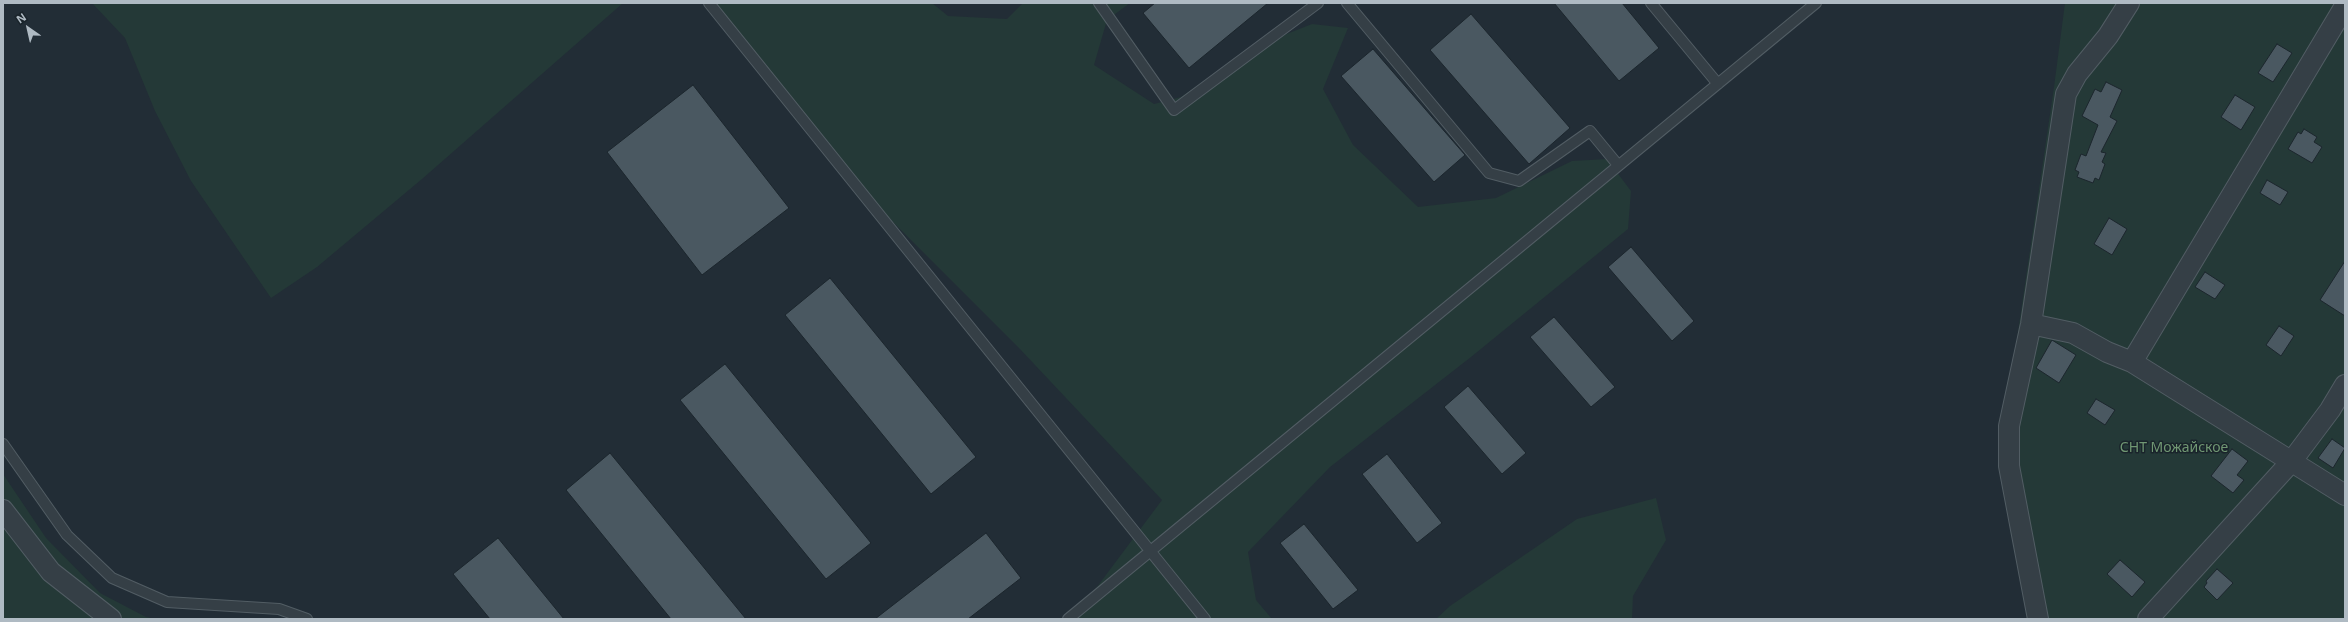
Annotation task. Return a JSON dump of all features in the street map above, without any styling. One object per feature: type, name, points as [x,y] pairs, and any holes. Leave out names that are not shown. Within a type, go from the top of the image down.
[{"type":"street","points":[[2038,619],[2010,466],[2009,426],[2032,324],[2066,94],[2077,74],[2108,36],[2129,3]]},
{"type":"street","points":[[2132,362],[2345,6]]},
{"type":"street","points":[[2032,324],[2073,333],[2106,352],[2132,362],[2345,495]]},
{"type":"street","points":[[2148,619],[2291,462],[2330,410],[2345,385]]},
{"type":"street","points":[[3,510],[51,572],[111,619]]},
{"type":"lane","points":[[709,3],[1205,619]]},
{"type":"lane","points":[[1099,3],[1174,110],[1318,3]]},
{"type":"lane","points":[[1347,3],[1490,173],[1520,181],[1590,131],[1618,165]]},
{"type":"lane","points":[[1651,3],[1718,84]]},
{"type":"lane","points":[[1068,619],[1816,3]]},
{"type":"lane","points":[[3,444],[67,535],[112,578],[167,602],[279,608],[307,619]]},
{"type":"green space","points":[[92,3],[623,3],[422,179],[317,267],[271,298],[191,181],[155,111],[125,38]]},
{"type":"green space","points":[[710,3],[932,3],[948,16],[1007,19],[1023,3],[1130,3],[1107,20],[1094,65],[1154,104],[1181,97],[1254,47],[1312,24],[1348,28],[1323,89],[1353,145],[1418,207],[1496,198],[1572,161],[1607,159],[1631,191],[1628,229],[1471,357],[1330,467],[1248,552],[1256,600],[1272,619],[1073,619],[1162,500],[1019,348],[888,217]]},
{"type":"green space","name":"СНТ Можайское","points":[[2065,3],[2345,3],[2345,619],[2030,619],[1999,461]]},
{"type":"green space","points":[[3,474],[46,538],[100,593],[146,617],[156,619],[3,619]]},
{"type":"green space","points":[[1656,498],[1666,540],[1633,596],[1632,619],[1436,619],[1450,606],[1577,519]]},
{"type":"building","points":[[1155,3],[1268,3],[1189,68],[1143,13]]},
{"type":"building","points":[[1554,3],[1622,3],[1659,48],[1619,81]]},
{"type":"building","points":[[1471,14],[1570,128],[1529,164],[1430,50]]},
{"type":"building","points":[[2277,44],[2292,53],[2273,82],[2258,73]]},
{"type":"building","points":[[1373,49],[1465,155],[1434,182],[1341,76]]},
{"type":"building","points":[[2106,82],[2122,90],[2110,117],[2117,121],[2101,152],[2106,153],[2102,162],[2105,164],[2099,180],[2095,178],[2093,183],[2077,177],[2079,172],[2075,170],[2081,154],[2086,156],[2098,125],[2082,116],[2095,89],[2101,92]]},
{"type":"building","points":[[693,85],[789,208],[702,275],[607,152]]},
{"type":"building","points":[[2235,95],[2255,107],[2241,130],[2221,117]]},
{"type":"building","points":[[2304,129],[2317,137],[2314,142],[2322,147],[2312,163],[2288,149],[2298,132],[2301,134]]},
{"type":"building","points":[[2267,180],[2288,192],[2280,205],[2260,193]]},
{"type":"building","points":[[2109,218],[2127,229],[2112,255],[2094,244]]},
{"type":"building","points":[[1631,247],[1694,321],[1672,341],[1608,267]]},
{"type":"building","points":[[2345,261],[2345,316],[2320,300]]},
{"type":"building","points":[[2205,272],[2225,285],[2215,299],[2195,287]]},
{"type":"building","points":[[830,278],[976,457],[931,494],[785,315]]},
{"type":"building","points":[[1554,317],[1615,387],[1591,407],[1530,337]]},
{"type":"building","points":[[2279,326],[2294,336],[2281,356],[2266,345]]},
{"type":"building","points":[[2052,340],[2076,355],[2059,383],[2036,368]]},
{"type":"building","points":[[725,364],[871,543],[826,579],[680,400]]},
{"type":"building","points":[[1468,386],[1526,453],[1502,474],[1444,407]]},
{"type":"building","points":[[2096,399],[2115,410],[2105,425],[2087,413]]},
{"type":"building","points":[[2332,439],[2345,448],[2333,468],[2318,458]]},
{"type":"building","points":[[2232,449],[2248,461],[2237,475],[2244,480],[2233,493],[2211,476]]},
{"type":"building","points":[[610,453],[746,619],[671,619],[566,490]]},
{"type":"building","points":[[1387,454],[1442,523],[1417,543],[1362,474]]},
{"type":"building","points":[[1304,524],[1358,590],[1333,609],[1280,543]]},
{"type":"building","points":[[986,533],[1021,578],[968,619],[875,619]]},
{"type":"building","points":[[498,538],[564,619],[490,619],[453,574]]},
{"type":"building","points":[[2120,560],[2145,582],[2132,597],[2107,574]]},
{"type":"building","points":[[2217,569],[2233,583],[2217,600],[2204,587],[2207,583],[2206,581]]}]
